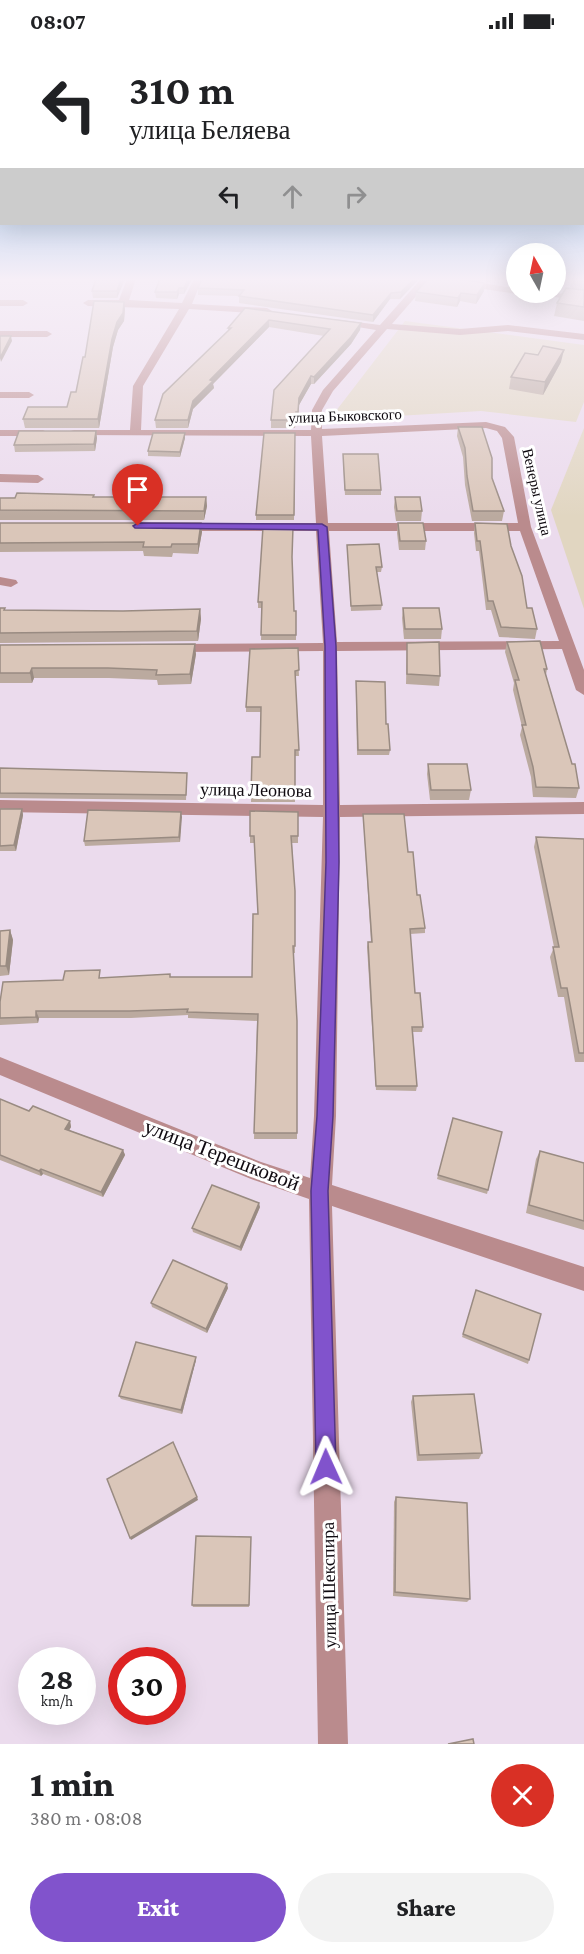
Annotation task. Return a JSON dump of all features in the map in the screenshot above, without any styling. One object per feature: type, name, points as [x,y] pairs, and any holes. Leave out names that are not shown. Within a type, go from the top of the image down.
[{"type":"street","points":[[135,434],[138,386],[155,358]]},
{"type":"street","name":"улица Шекспира","points":[[333,1744],[320,1191],[332,873],[330,646],[316,433],[317,410],[328,390],[356,358]]},
{"type":"street","points":[[0,395],[29,395]]},
{"type":"street","name":"улица Быковского","points":[[0,433],[316,433],[486,425],[501,429],[508,437]]},
{"type":"street","name":"Венеры улица","points":[[508,437],[525,527],[584,690]]},
{"type":"street","points":[[0,478],[38,478]]},
{"type":"street","points":[[167,526],[525,527]]},
{"type":"street","points":[[153,648],[568,645]]},
{"type":"street","name":"улица Леонова","points":[[0,806],[330,811],[584,808]]},
{"type":"street","name":"улица Терешковой","points":[[0,1066],[259,1172],[584,1279]]},
{"type":"shaded area","points":[[376,358],[584,358],[584,402],[576,422],[481,411],[329,420]]},
{"type":"shaded area","points":[[584,428],[584,609],[551,510]]},
{"type":"building","points":[[83,358],[109,358],[98,419],[23,419],[28,407],[67,407],[71,392],[76,392]]},
{"type":"building","points":[[200,358],[231,358],[193,401],[188,420],[155,420],[163,394]]},
{"type":"building","points":[[303,358],[331,358],[314,377],[311,376],[299,398],[296,420],[271,420],[274,390]]},
{"type":"building","points":[[522,358],[559,358],[545,382],[511,377]]},
{"type":"building","points":[[458,427],[482,427],[492,458],[492,478],[504,511],[473,511],[465,448]]},
{"type":"building","points":[[19,431],[96,431],[94,444],[14,445]]},
{"type":"building","points":[[153,433],[185,433],[180,452],[148,451]]},
{"type":"building","points":[[264,433],[295,433],[294,515],[256,515]]},
{"type":"building","points":[[343,454],[378,454],[381,490],[345,490]]},
{"type":"building","points":[[17,493],[94,495],[93,497],[206,497],[204,511],[0,510],[0,498],[15,498]]},
{"type":"building","points":[[395,497],[420,497],[422,511],[397,511]]},
{"type":"building","points":[[0,523],[201,523],[198,544],[143,547],[144,542],[0,543]]},
{"type":"building","points":[[398,523],[423,523],[426,541],[400,541]]},
{"type":"building","points":[[475,523],[507,524],[511,546],[522,576],[527,608],[532,608],[537,629],[501,627],[493,601],[488,601],[480,541],[477,541]]},
{"type":"building","points":[[263,527],[293,527],[292,557],[296,635],[261,635],[262,602],[258,602]]},
{"type":"building","points":[[379,544],[382,567],[376,567],[382,605],[351,606],[347,545]]},
{"type":"building","points":[[0,608],[5,608],[4,610],[123,611],[200,609],[197,631],[0,633]]},
{"type":"building","points":[[403,608],[439,608],[442,629],[405,629]]},
{"type":"building","points":[[540,641],[547,669],[544,669],[572,764],[575,764],[579,788],[536,787],[522,725],[526,725],[515,680],[519,680],[507,642]]},
{"type":"building","points":[[439,642],[440,676],[407,674],[407,643]]},
{"type":"building","points":[[195,644],[190,674],[156,675],[157,670],[108,668],[32,668],[30,673],[0,673],[0,645]]},
{"type":"building","points":[[298,648],[299,670],[295,671],[299,750],[295,750],[295,797],[251,796],[252,757],[260,757],[261,707],[246,707],[250,649]]},
{"type":"building","points":[[356,681],[385,682],[386,724],[388,724],[390,750],[358,750]]},
{"type":"building","points":[[428,764],[467,764],[471,790],[431,790]]},
{"type":"building","points":[[0,768],[187,773],[186,795],[0,793]]},
{"type":"building","points":[[0,809],[22,809],[14,845],[0,846]]},
{"type":"building","points":[[88,810],[181,812],[179,837],[84,841]]},
{"type":"building","points":[[250,811],[298,812],[298,836],[291,836],[295,891],[295,946],[293,946],[297,1021],[297,1133],[254,1133],[258,1014],[187,1012],[188,1009],[36,1011],[36,1017],[0,1018],[3,982],[63,980],[65,971],[100,970],[99,978],[170,974],[170,977],[252,977],[253,914],[258,914],[254,836],[250,836]]},
{"type":"building","points":[[363,814],[404,814],[408,852],[413,852],[417,895],[420,895],[425,928],[410,929],[415,993],[420,993],[423,1027],[412,1027],[417,1086],[376,1086],[368,942],[372,942]]},
{"type":"building","points":[[536,837],[584,839],[584,1053],[579,1053],[567,988],[561,988],[553,947],[559,947]]},
{"type":"building","points":[[10,930],[6,966],[0,966],[0,931]]},
{"type":"building","points":[[0,1099],[29,1111],[33,1106],[70,1121],[65,1129],[123,1150],[101,1192],[0,1155]]},
{"type":"building","points":[[453,1118],[502,1132],[488,1190],[438,1175]]},
{"type":"building","points":[[540,1151],[584,1163],[584,1221],[529,1205]]},
{"type":"building","points":[[212,1185],[259,1203],[240,1247],[192,1228]]},
{"type":"building","points":[[173,1260],[227,1284],[206,1329],[151,1303]]},
{"type":"building","points":[[476,1290],[541,1314],[529,1360],[463,1334]]},
{"type":"building","points":[[136,1342],[196,1357],[181,1410],[119,1396]]},
{"type":"building","points":[[474,1394],[482,1453],[419,1455],[413,1396]]},
{"type":"building","points":[[173,1442],[197,1497],[130,1538],[107,1479]]},
{"type":"building","points":[[396,1497],[467,1503],[470,1599],[395,1592]]},
{"type":"building","points":[[196,1536],[251,1537],[249,1605],[192,1605]]},
{"type":"building","points":[[473,1739],[474,1744],[448,1744]]},
{"type":"route","points":[[138,526],[322,527],[330,646],[332,862],[325,1116],[320,1191],[326,1467]]}]
